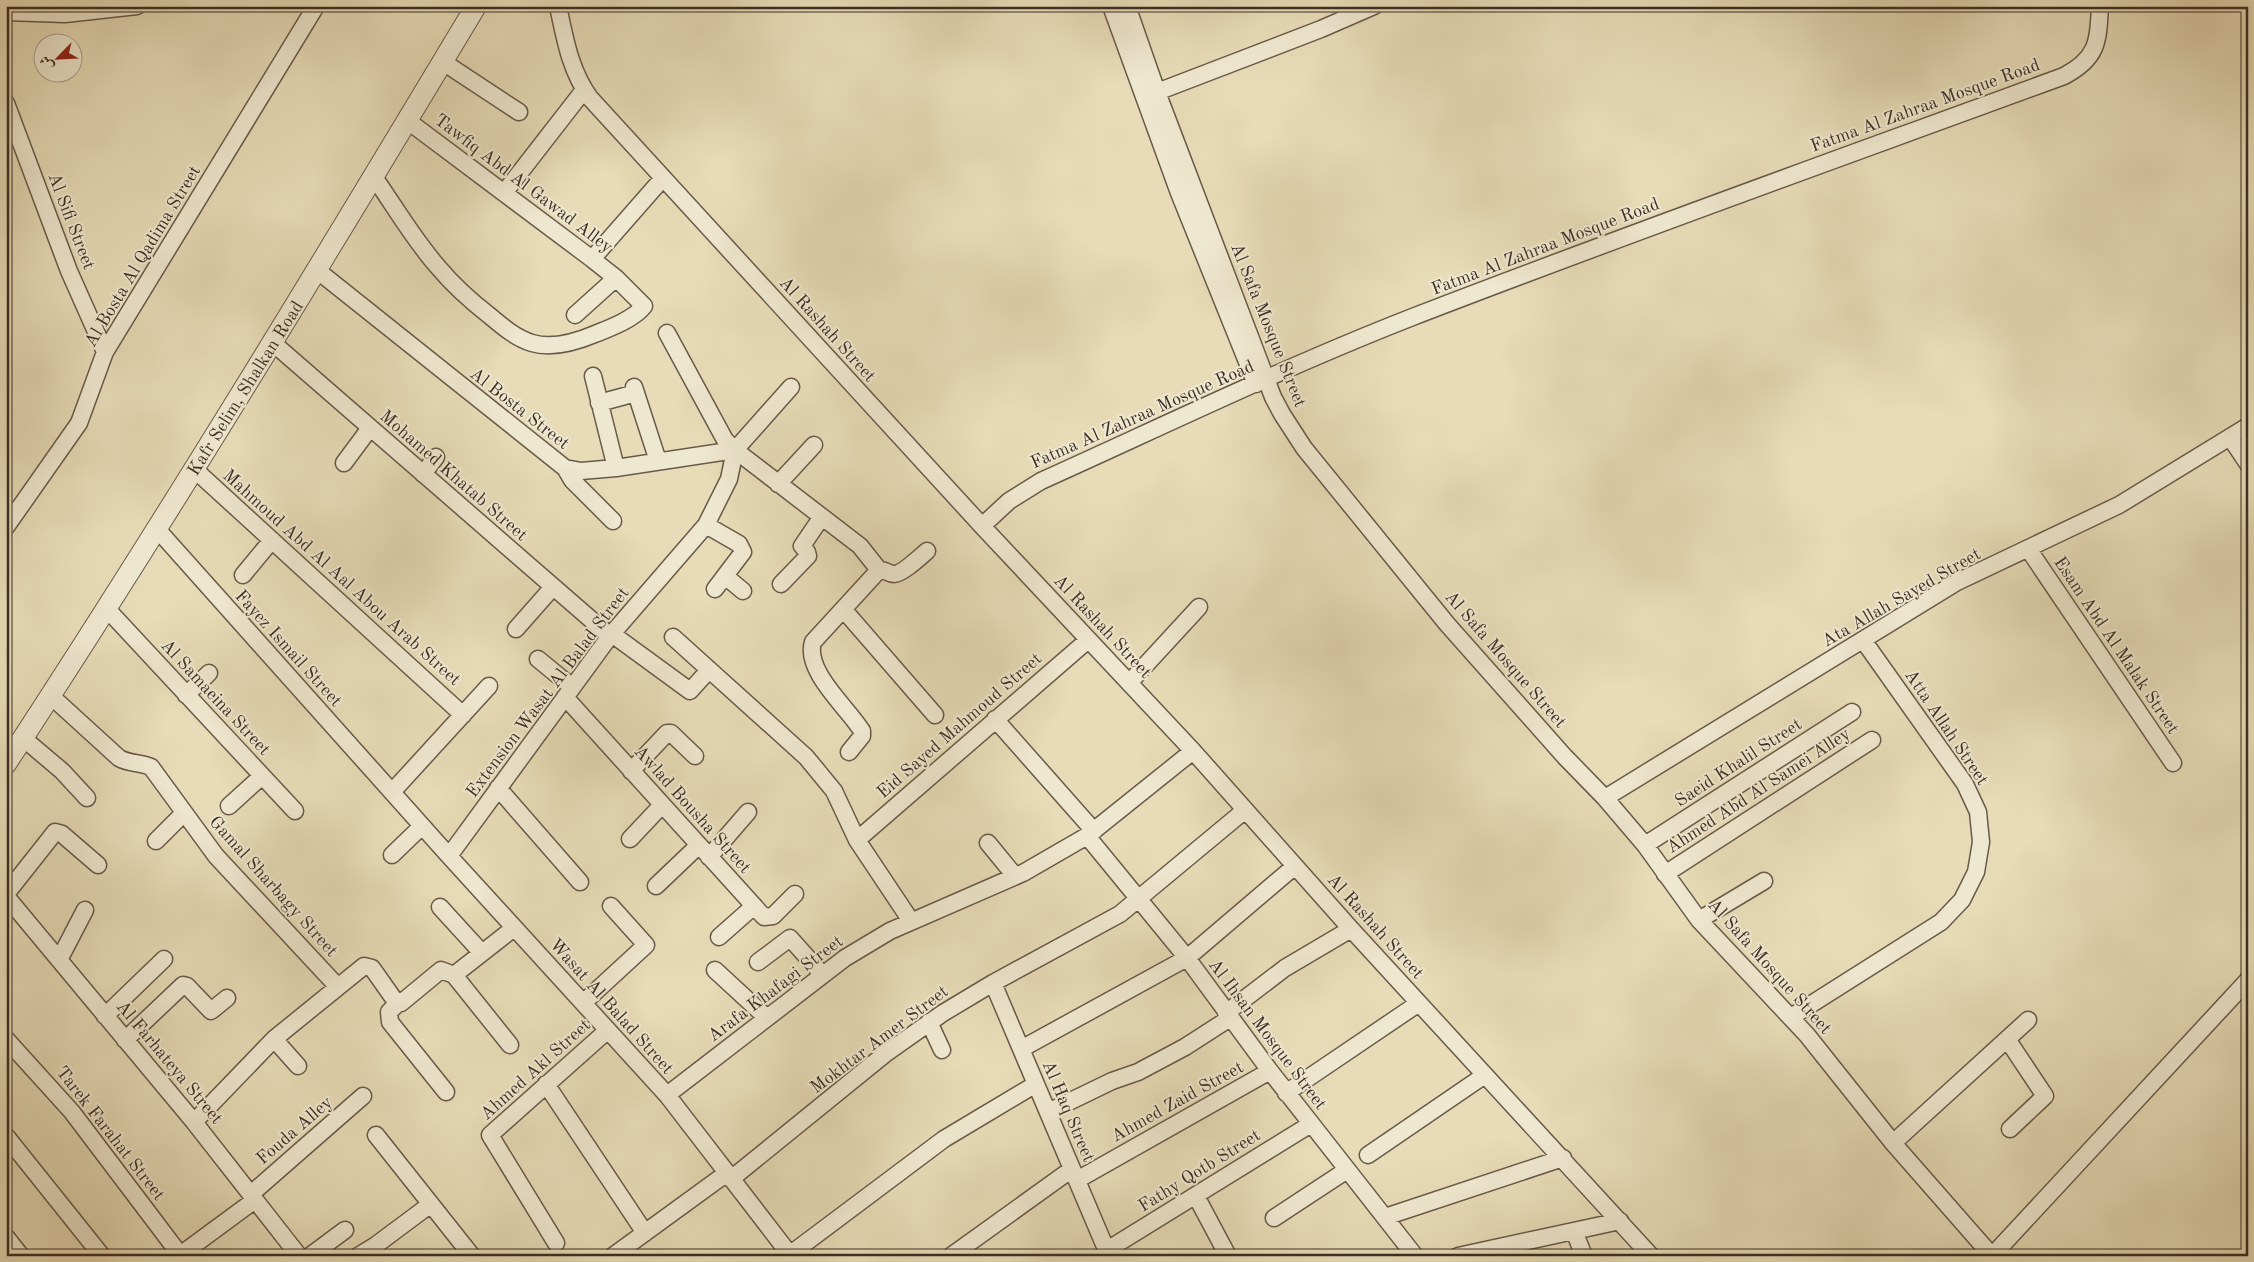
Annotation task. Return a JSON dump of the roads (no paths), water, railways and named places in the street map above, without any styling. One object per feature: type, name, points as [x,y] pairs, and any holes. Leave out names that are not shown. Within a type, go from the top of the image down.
[{"type":"street","points":[[15,10],[64,10],[137,6]]},
{"type":"street","name":"Al Bosta Al Qadima Street","points":[[6,527],[79,423],[105,352],[316,6]]},
{"type":"street","name":"Kafr Selim, Shalkan Road","points":[[6,764],[107,609],[318,271],[476,6]]},
{"type":"street","name":"Al Rashah Street","points":[[558,6],[570,62],[584,90],[982,526],[1193,751],[1419,1003],[1651,1256]]},
{"type":"street","name":"Al Safa Mosque Street","points":[[1111,6],[1179,193],[1262,382],[1304,448],[1448,624],[1565,757],[1605,798],[1646,845],[1699,920],[1807,1035],[1893,1143],[1992,1256]]},
{"type":"street","name":"Al Safa Mosque Street","points":[[1127,6],[1262,382]]},
{"type":"street","points":[[1157,92],[1321,29],[1374,6]]},
{"type":"street","name":"Fatma Al Zahraa Mosque Road","points":[[982,526],[1009,501],[1040,481],[1408,319],[2064,76],[2081,67],[2093,52],[2098,33],[2100,6]]},
{"type":"street","points":[[443,62],[519,112]]},
{"type":"street","points":[[504,193],[584,90]]},
{"type":"street","name":"Al Sifi Street","points":[[6,103],[69,271],[105,352]]},
{"type":"street","name":"Tawfiq Abd Al Gawad Alley","points":[[374,177],[421,247],[438,268],[504,328],[532,343],[550,345],[570,343],[589,337],[619,323],[644,306],[616,278],[408,121]]},
{"type":"street","points":[[592,260],[663,178]]},
{"type":"street","name":"Al Bosta Street","points":[[318,271],[565,468],[582,471],[616,468],[735,450]]},
{"type":"street","points":[[575,315],[616,278]]},
{"type":"street","points":[[667,333],[715,423],[725,440],[735,450],[821,518],[860,546],[879,570],[884,570],[891,574],[899,573],[927,551]]},
{"type":"street","name":"Mohamed Khatab Street","points":[[273,343],[553,587],[611,635],[690,691],[710,670]]},
{"type":"street","points":[[593,376],[616,468]]},
{"type":"street","points":[[735,450],[791,387]]},
{"type":"street","points":[[599,403],[635,390],[658,461]]},
{"type":"street","name":"Ata Allah Sayed Street","points":[[1605,798],[1958,582],[2029,550],[2119,505],[2248,426]]},
{"type":"street","points":[[344,463],[370,428]]},
{"type":"street","points":[[2230,437],[2248,464]]},
{"type":"street","points":[[778,484],[814,445]]},
{"type":"street","name":"Extension Wasat Al Balad Street","points":[[449,856],[611,635],[706,525],[729,479],[735,450]]},
{"type":"street","points":[[423,474],[436,457]]},
{"type":"street","points":[[565,468],[572,480],[613,521]]},
{"type":"street","name":"Mahmoud Abd Al Aal Abou Arab Street","points":[[194,469],[463,715]]},
{"type":"street","points":[[781,584],[808,556],[802,546],[821,518]]},
{"type":"street","points":[[706,525],[739,544],[742,549],[742,552],[720,583],[743,590]]},
{"type":"street","name":"Fayez Ismail Street","points":[[157,529],[392,792]]},
{"type":"street","points":[[243,575],[272,540]]},
{"type":"street","name":"Esam Abd Al Malak Street","points":[[2029,550],[2173,763]]},
{"type":"street","points":[[850,752],[862,736],[862,732],[819,672],[812,656],[813,642],[879,570]]},
{"type":"street","points":[[516,629],[553,587]]},
{"type":"street","points":[[1128,683],[1199,607]]},
{"type":"street","name":"Al Samaeina Street","points":[[107,609],[294,811]]},
{"type":"street","points":[[843,609],[935,715]]},
{"type":"street","points":[[673,637],[806,757],[834,791],[856,840],[911,921]]},
{"type":"street","name":"Eid Sayed Mahmoud Street","points":[[856,840],[1088,640]]},
{"type":"street","name":"Atta Allah Street","points":[[1791,1017],[1941,922],[1962,900],[1976,872],[1981,842],[1979,819],[1966,784],[1863,640]]},
{"type":"street","name":"Awlad Bousha Street","points":[[538,659],[569,692],[631,771],[764,916],[770,917],[795,894]]},
{"type":"street","points":[[186,695],[209,673]]},
{"type":"street","points":[[392,792],[489,686]]},
{"type":"street","name":"Gamal Sharbagy Street","points":[[51,696],[119,758],[130,763],[144,764],[151,767],[216,856],[338,987]]},
{"type":"street","name":"Saeid Khalil Street","points":[[1646,845],[1852,712]]},
{"type":"street","name":"Al Ihsan Mosque Street","points":[[995,719],[1090,834],[1138,900],[1187,958],[1286,1093],[1415,1256]]},
{"type":"street","points":[[631,771],[667,733],[671,733],[696,756]]},
{"type":"street","points":[[23,738],[62,771],[87,798]]},
{"type":"street","name":"Ahmed Abd Al Samei Alley","points":[[1666,874],[1872,740]]},
{"type":"street","name":"Arafa Khafagi Street","points":[[667,1095],[845,958],[911,921],[1014,876],[1090,834],[1193,751]]},
{"type":"street","points":[[229,806],[262,776]]},
{"type":"street","points":[[498,788],[580,882]]},
{"type":"street","name":"Wasat Al Balad Street","points":[[392,792],[667,1095],[790,1255]]},
{"type":"street","points":[[630,839],[662,805]]},
{"type":"street","name":"Mokhtar Amer Street","points":[[613,1256],[729,1176],[929,1022],[993,983],[1115,917],[1138,900],[1244,810]]},
{"type":"street","points":[[656,886],[704,851],[748,812]]},
{"type":"street","points":[[156,841],[184,813]]},
{"type":"street","points":[[392,855],[422,826]]},
{"type":"street","points":[[6,895],[56,832],[62,834],[98,865]]},
{"type":"street","points":[[988,843],[1014,876]]},
{"type":"street","points":[[1021,1049],[1187,958],[1295,866]]},
{"type":"street","points":[[1699,920],[1764,881]]},
{"type":"street","name":"Al Farhateya Street","points":[[6,895],[194,1122],[300,1256]]},
{"type":"street","points":[[583,1003],[646,945],[611,906]]},
{"type":"street","points":[[720,937],[754,906]]},
{"type":"street","points":[[440,907],[482,953]]},
{"type":"street","points":[[59,960],[85,910]]},
{"type":"street","points":[[454,975],[514,928]]},
{"type":"street","points":[[1048,1112],[1112,1081],[1138,1072],[1185,1047],[1228,1016],[1285,968],[1351,928]]},
{"type":"street","points":[[758,962],[790,938],[823,975]]},
{"type":"street","points":[[105,1016],[164,959]]},
{"type":"street","points":[[194,1122],[274,1039],[364,966],[368,965],[372,968],[398,1003]]},
{"type":"street","points":[[446,1092],[390,1022],[389,1012],[441,970],[454,975],[510,1044]]},
{"type":"street","points":[[715,970],[767,1018]]},
{"type":"street","points":[[1992,1256],[2248,980]]},
{"type":"street","name":"Al Haq Street","points":[[993,983],[1108,1253]]},
{"type":"street","points":[[125,1040],[183,985],[187,986],[211,1012],[227,998]]},
{"type":"street","points":[[1286,1093],[1419,1003]]},
{"type":"street","points":[[1893,1143],[2028,1020]]},
{"type":"street","points":[[929,1022],[942,1050]]},
{"type":"street","name":"Ahmed Akl Street","points":[[556,1243],[491,1138],[492,1132],[608,1030]]},
{"type":"street","name":"Tarek Farahat Street","points":[[6,1038],[72,1112],[180,1255]]},
{"type":"street","points":[[274,1039],[298,1066]]},
{"type":"street","points":[[2007,1039],[2046,1096],[2010,1129]]},
{"type":"street","name":"Ahmed Zaid Street","points":[[957,1254],[1075,1174],[1270,1071]]},
{"type":"street","points":[[1368,1155],[1485,1075]]},
{"type":"street","points":[[546,1084],[644,1233]]},
{"type":"street","points":[[790,1255],[944,1139],[1036,1084]]},
{"type":"street","name":"Fouda Alley","points":[[180,1255],[253,1197],[363,1096]]},
{"type":"street","name":"Fathy Qotb Street","points":[[1108,1253],[1311,1124]]},
{"type":"street","points":[[376,1134],[472,1256]]},
{"type":"street","points":[[6,1136],[102,1256]]},
{"type":"street","points":[[1385,1217],[1563,1158]]},
{"type":"street","points":[[1274,1218],[1347,1170]]},
{"type":"street","points":[[1196,1196],[1228,1256]]},
{"type":"street","points":[[358,1256],[376,1246],[431,1204]]},
{"type":"street","points":[[1458,1256],[1514,1250],[1574,1231],[1620,1221]]},
{"type":"street","points":[[310,1256],[346,1230]]},
{"type":"street","points":[[1574,1231],[1584,1256]]},
{"type":"street","points":[[6,1237],[21,1256]]}]
